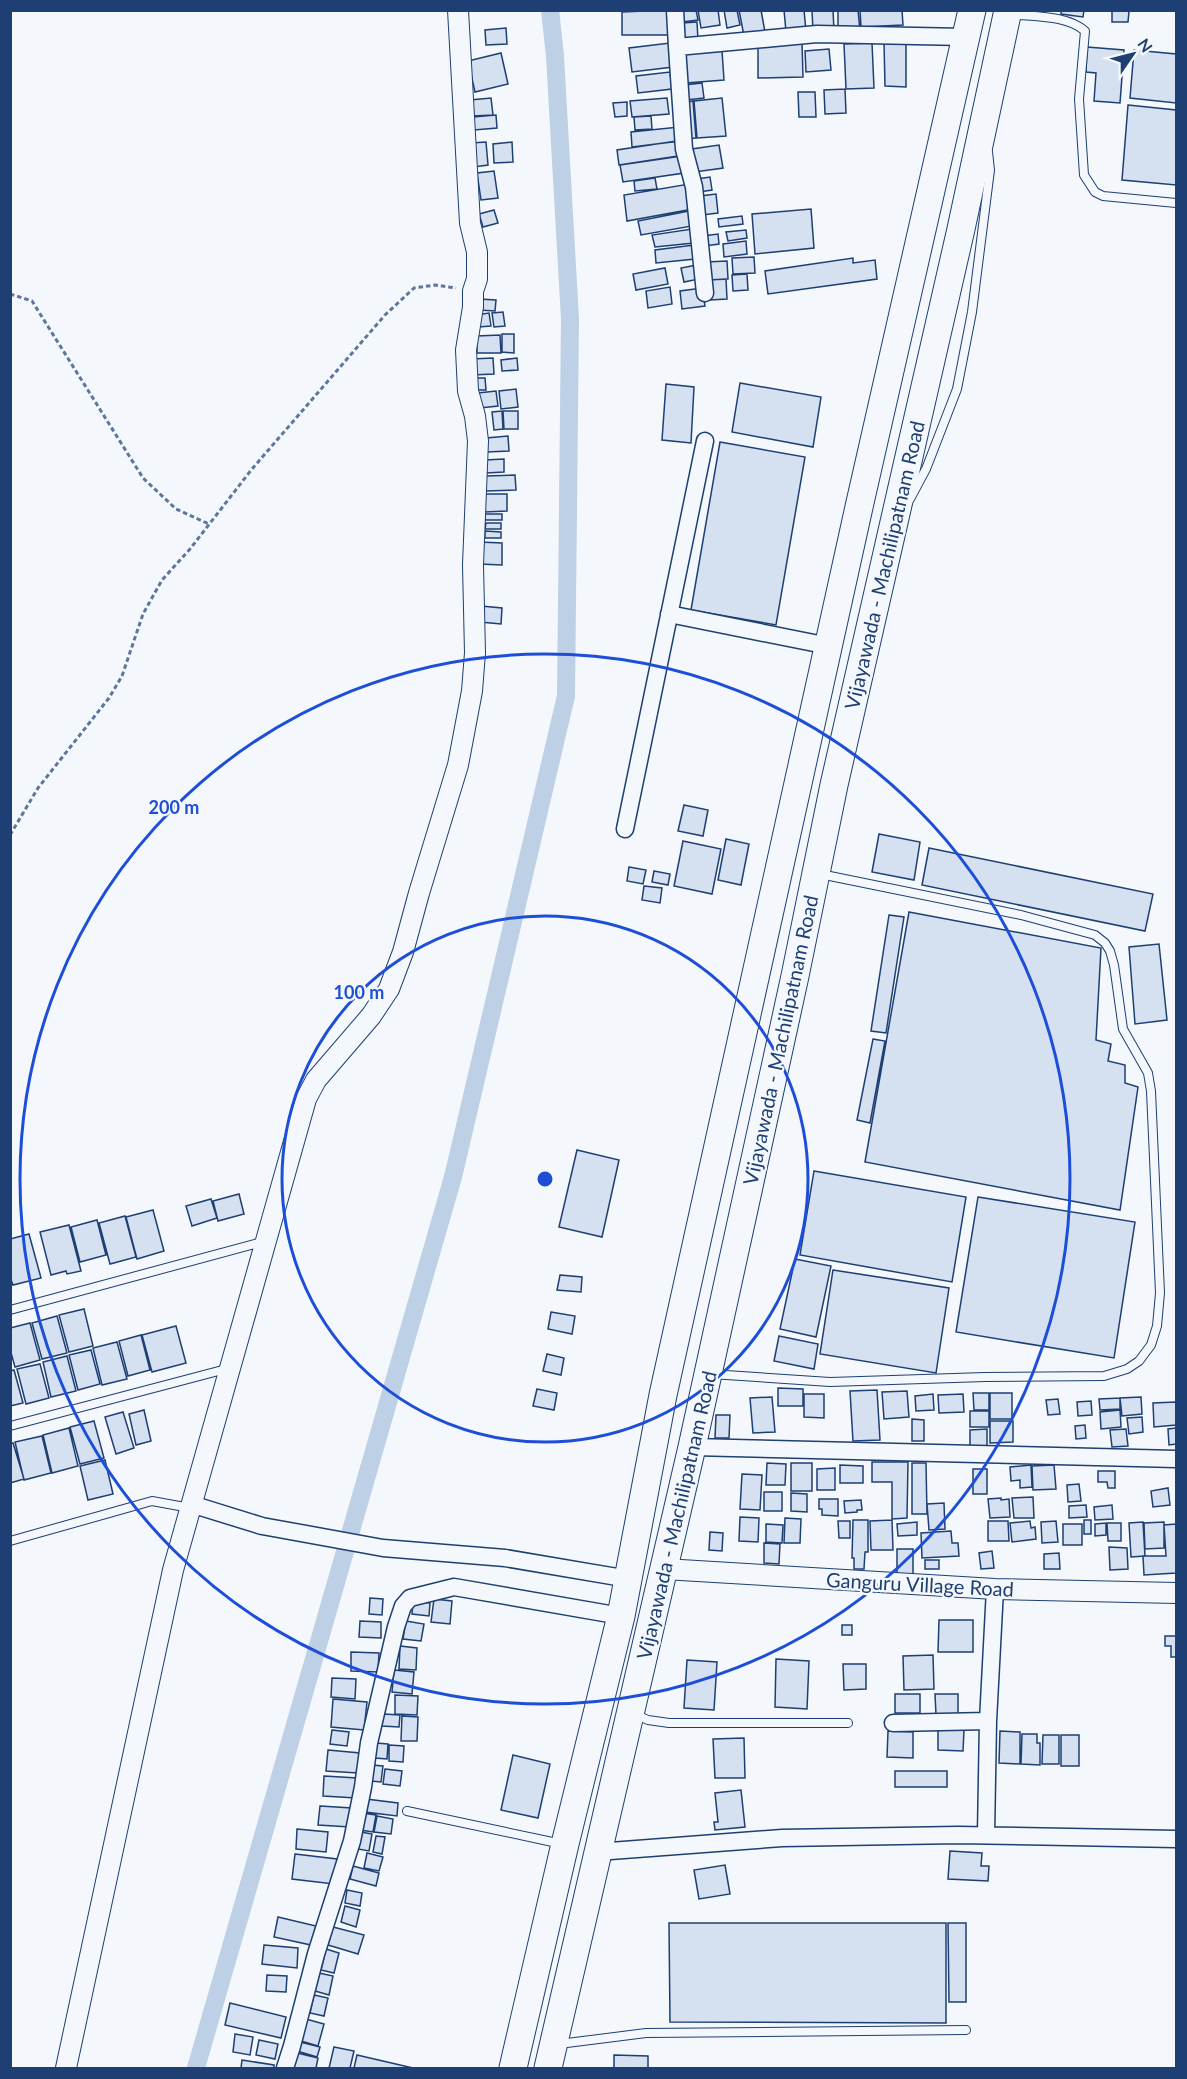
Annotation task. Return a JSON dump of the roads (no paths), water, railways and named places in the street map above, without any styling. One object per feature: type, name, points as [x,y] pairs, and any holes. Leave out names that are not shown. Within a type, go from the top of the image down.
[{"type":"highway","name":"Vijayawada - Machilipatnam Road","points":[[513,2068],[564,1844],[621,1616],[663,1395],[972,10]]},
{"type":"highway","name":"Vijayawada - Machilipatnam Road","points":[[551,2057],[692,1447],[795,976],[834,785],[959,240],[1007,12]]},
{"type":"street","points":[[66,2068],[173,1570],[306,1099],[316,1080],[371,1016],[389,989],[404,952],[419,893],[458,765],[472,692],[476,653],[473,565],[478,441],[475,416],[468,391],[466,350],[473,307],[473,291],[477,279],[477,252],[470,223],[458,10]]},
{"type":"street","points":[[675,10],[684,149],[694,187],[705,293]]},
{"type":"street","points":[[677,47],[818,34],[965,37]]},
{"type":"street","points":[[625,829],[705,441]]},
{"type":"street","points":[[669,614],[829,646]]},
{"type":"street","points":[[692,1447],[1176,1459]]},
{"type":"street","points":[[191,1506],[262,1526],[382,1548],[505,1558],[628,1579]]},
{"type":"street","name":"Ganguru Village Road","points":[[664,1569],[995,1588],[1176,1593]]},
{"type":"street","points":[[285,2068],[316,1954],[352,1841],[369,1743],[403,1606],[410,1598],[454,1587],[621,1616]]},
{"type":"street","points":[[986,1835],[988,1721],[995,1588]]},
{"type":"street","points":[[893,1723],[988,1721]]},
{"type":"street","points":[[597,1852],[783,1838],[986,1835],[1176,1839]]},
{"type":"lane","points":[[1007,12],[1069,21],[1085,31],[1079,99],[1084,175],[1095,192],[1103,196],[1176,203]]},
{"type":"lane","points":[[708,1374],[830,1383],[985,1377],[1104,1376],[1127,1369],[1139,1361],[1150,1346],[1157,1326],[1160,1293],[1151,1091],[1148,1073],[1123,1029],[1114,965],[1106,944],[1095,935],[1084,931],[1021,915],[816,873]]},
{"type":"lane","points":[[10,1310],[266,1240]]},
{"type":"lane","points":[[10,1426],[230,1368]]},
{"type":"lane","points":[[10,1541],[152,1501],[191,1506]]},
{"type":"lane","points":[[631,1712],[648,1719],[669,1723],[848,1723]]},
{"type":"lane","points":[[407,1811],[564,1844]]},
{"type":"lane","points":[[551,2057],[646,2033],[966,2030]]},
{"type":"waterway","points":[[196,2068],[453,1177],[566,696],[570,319],[555,56],[550,10]]}]
